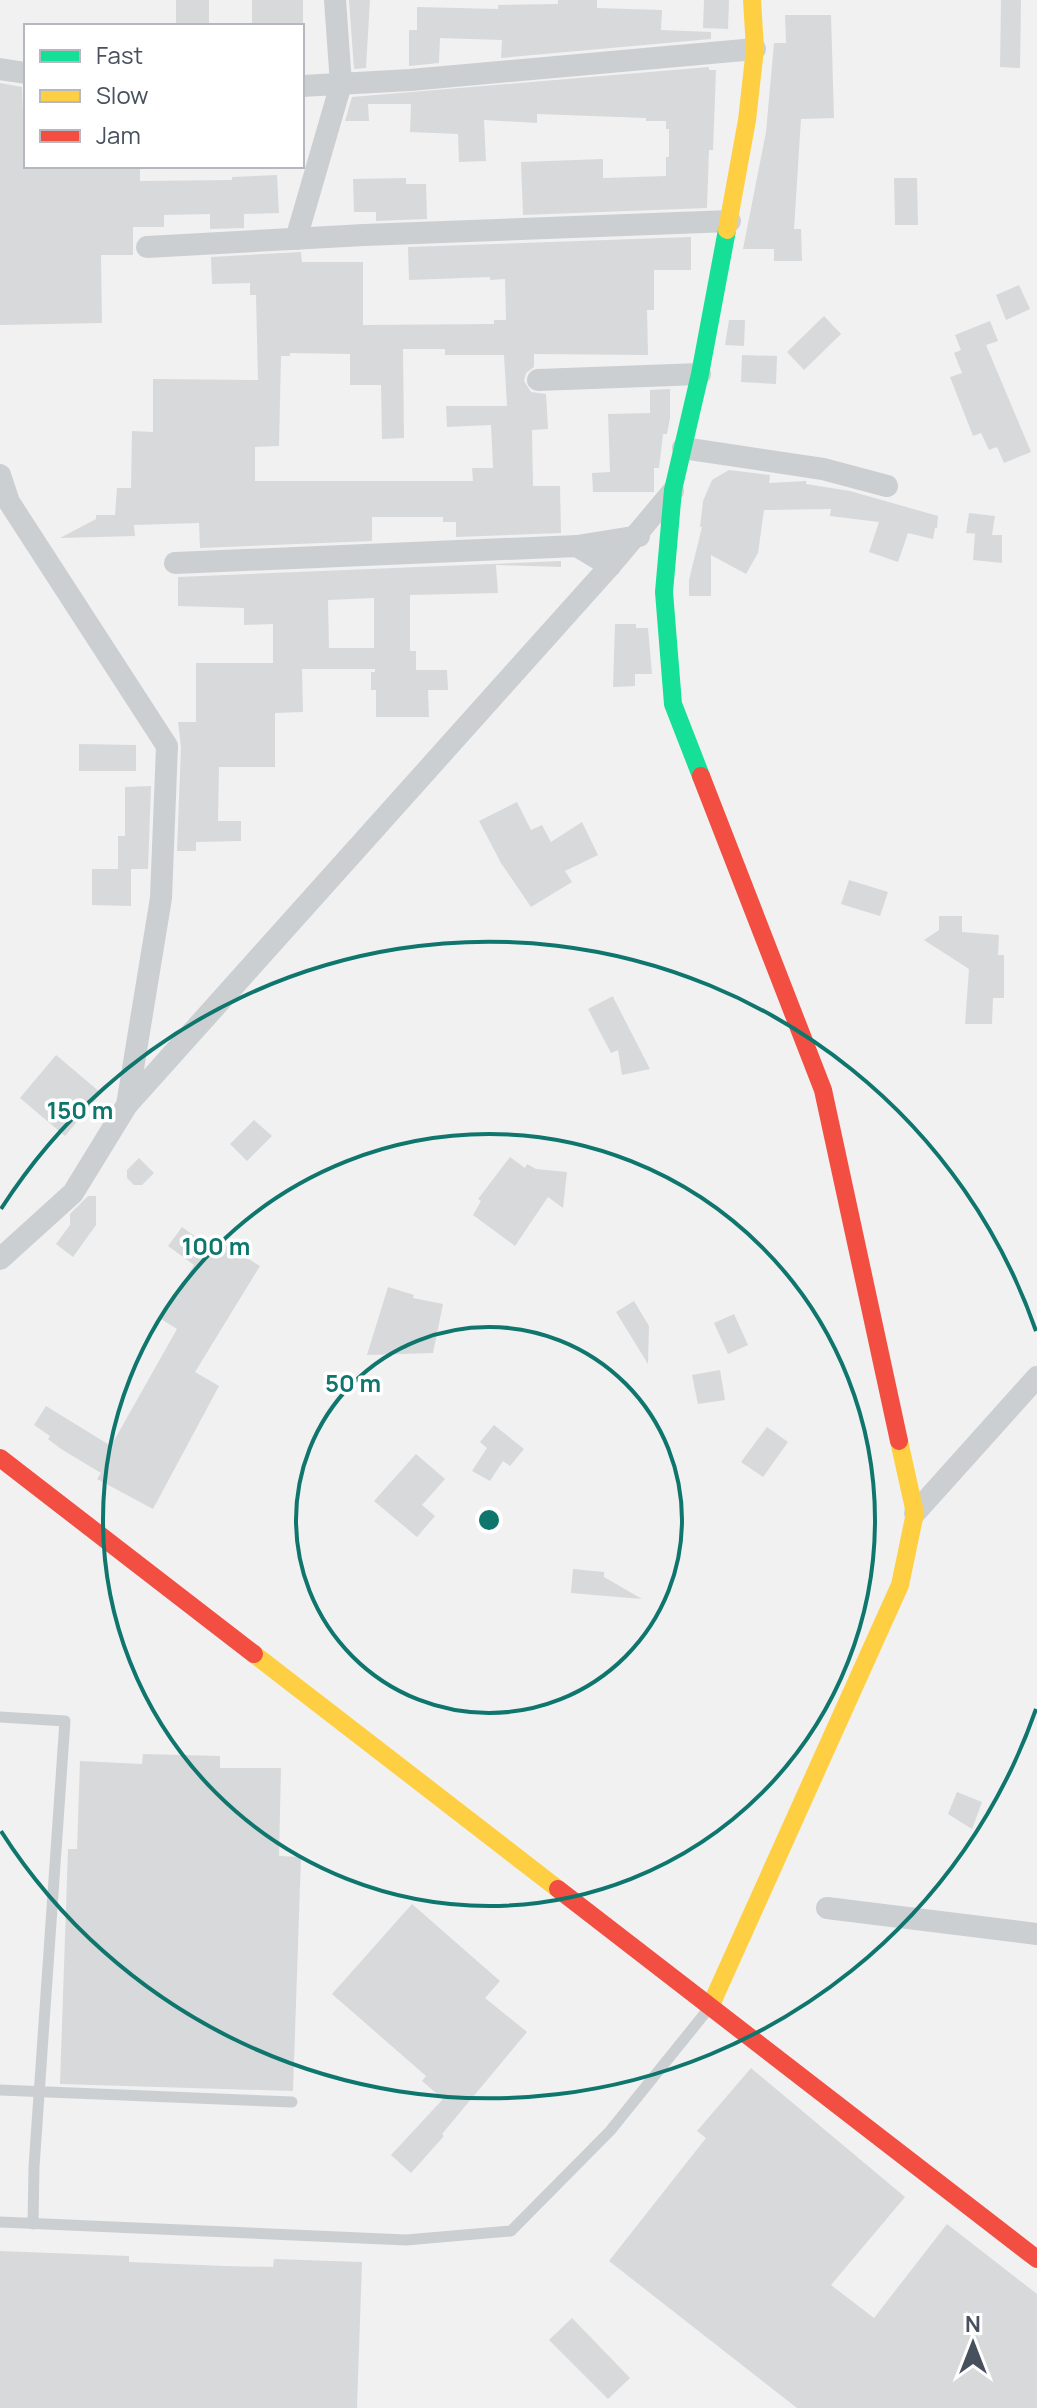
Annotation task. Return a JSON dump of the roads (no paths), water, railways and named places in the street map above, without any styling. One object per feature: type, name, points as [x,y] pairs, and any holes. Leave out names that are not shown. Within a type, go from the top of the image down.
[{"type":"street","points":[[296,239],[341,84],[335,0]]},
{"type":"street","points":[[710,2007],[900,1585],[915,1513],[823,1090],[673,704],[664,592],[673,490],[700,374],[747,120],[755,49],[752,0]]},
{"type":"street","points":[[304,86],[755,49]]},
{"type":"street","points":[[0,69],[24,73]]},
{"type":"street","points":[[147,247],[730,221]]},
{"type":"street","points":[[538,380],[700,374]]},
{"type":"street","points":[[683,448],[823,469],[887,486]]},
{"type":"street","points":[[0,475],[9,502],[167,746],[161,898],[127,1105]]},
{"type":"street","points":[[0,1259],[73,1193],[127,1105],[610,566],[673,490]]},
{"type":"street","points":[[175,563],[577,546],[669,533]]},
{"type":"street","points":[[577,546],[610,566]]},
{"type":"street","points":[[915,1513],[1037,1377]]},
{"type":"street","points":[[0,1458],[1037,2259]]},
{"type":"street","points":[[827,1908],[1037,1934]]},
{"type":"lane","points":[[0,1717],[65,1721],[33,2224]]},
{"type":"lane","points":[[0,2222],[406,2240],[511,2231],[610,2131],[710,2007]]},
{"type":"lane","points":[[0,2090],[292,2102]]}]
